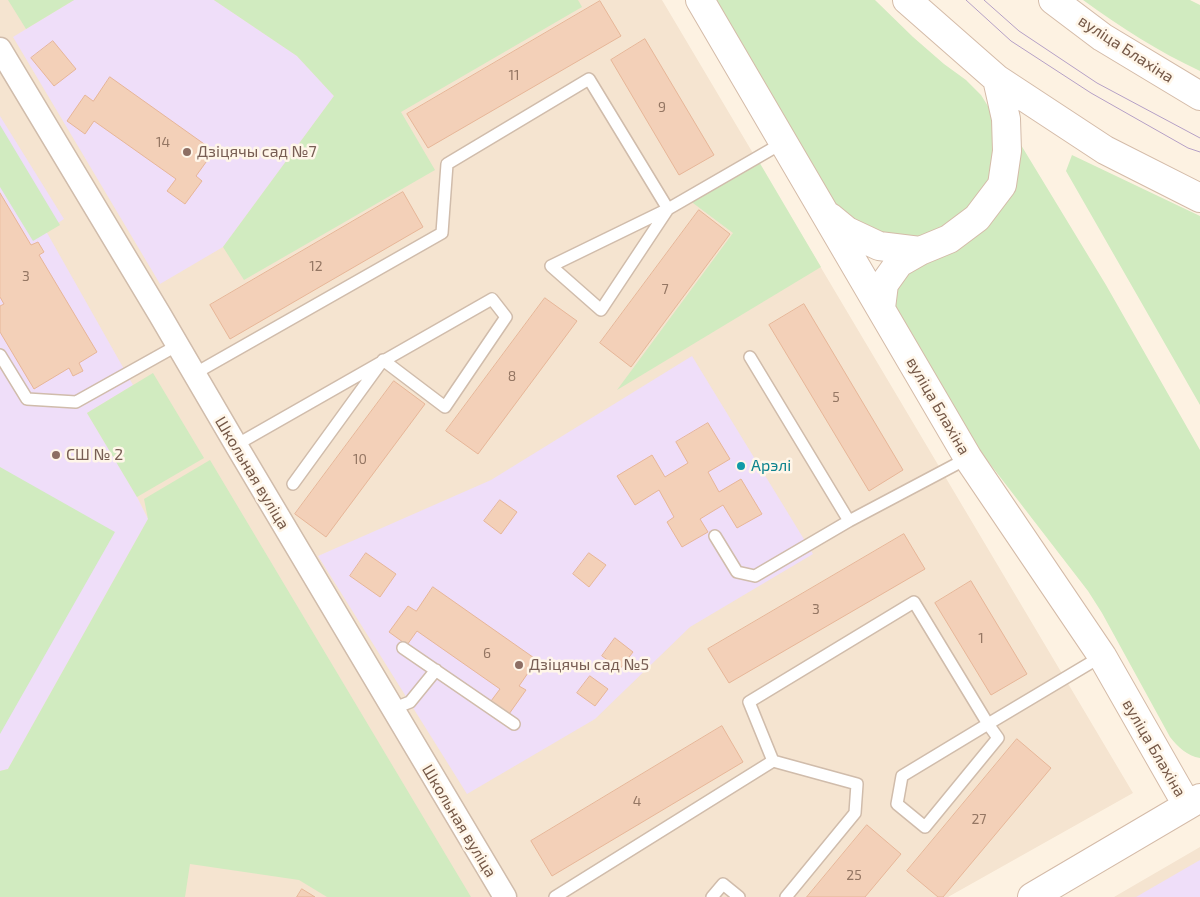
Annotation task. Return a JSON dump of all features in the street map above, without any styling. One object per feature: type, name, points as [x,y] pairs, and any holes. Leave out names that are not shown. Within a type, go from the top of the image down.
[{"type":"main road","name":"вуліца Блахіна","points":[[700,0],[968,458],[1102,656],[1193,802]]},
{"type":"main road","points":[[907,0],[997,79],[1105,150],[1200,198]]},
{"type":"main road","name":"вуліца Блахіна","points":[[1053,0],[1102,37],[1200,96]]},
{"type":"main road","points":[[881,308],[884,284],[899,263],[920,251],[949,239],[977,218],[1002,184],[1006,151],[1006,119],[997,79]]},
{"type":"main road","points":[[822,211],[847,231],[879,246],[920,251]]},
{"type":"main road","points":[[1032,897],[1193,802]]},
{"type":"street","name":"Школьная вуліца","points":[[0,49],[505,897]]},
{"type":"lane","points":[[194,374],[442,233],[447,164],[589,79],[668,209]]},
{"type":"lane","points":[[668,209],[601,310],[551,266],[668,209],[784,142]]},
{"type":"lane","points":[[236,445],[384,360],[492,300],[506,317],[445,407],[384,360]]},
{"type":"lane","points":[[0,355],[27,399],[76,402],[178,345]]},
{"type":"lane","points":[[750,357],[850,521]]},
{"type":"lane","points":[[293,484],[384,360]]},
{"type":"lane","points":[[715,536],[737,572],[755,576],[850,521],[968,458]]},
{"type":"lane","points":[[772,761],[749,702],[914,602],[988,724],[998,738],[925,827],[897,804],[902,776],[988,724],[1102,656]]},
{"type":"lane","points":[[404,648],[514,724]]},
{"type":"lane","points":[[392,709],[410,702],[436,670]]},
{"type":"lane","points":[[554,897],[772,761],[857,784],[855,813],[786,897]]},
{"type":"lane","points":[[712,897],[723,884],[740,897]]},
{"type":"shaded area","points":[[0,0],[662,0],[1133,793],[948,897],[0,897]]},
{"type":"shaded area","name":"Дзіцячы сад №7","points":[[74,0],[214,0],[297,56],[334,96],[223,247],[160,284],[13,37]]},
{"type":"shaded area","name":"СШ № 2","points":[[0,116],[64,219],[46,231],[133,385],[87,413],[148,519],[8,769],[0,771]]},
{"type":"shaded area","name":"Дзіцячы сад №5","points":[[692,356],[813,554],[690,627],[595,719],[467,794],[318,556],[491,480]]},
{"type":"shaded area","points":[[1200,847],[1200,897],[1114,897]]},
{"type":"shaded area","points":[[1200,860],[1200,897],[1136,897]]},
{"type":"green space","points":[[8,0],[74,0],[26,29]]},
{"type":"green space","points":[[214,0],[578,0],[582,7],[401,112],[435,170],[244,280],[223,247],[334,96],[297,56]]},
{"type":"green space","points":[[707,0],[875,0],[913,37],[966,80],[981,95],[991,111],[996,128],[997,167],[980,203],[936,235],[899,241],[841,217]]},
{"type":"green space","points":[[1083,0],[1190,0],[1200,5],[1200,71],[1140,39]]},
{"type":"green space","points":[[0,125],[60,225],[33,241],[0,187]]},
{"type":"green space","points":[[1021,145],[1106,285],[1200,450],[1200,758],[1183,751],[1170,737],[1088,591],[980,451],[895,310],[897,291],[908,275],[1013,180]]},
{"type":"green space","points":[[1072,155],[1200,216],[1200,405],[1066,171]]},
{"type":"green space","points":[[758,160],[821,267],[617,390],[733,233],[689,200]]},
{"type":"green space","points":[[153,373],[204,458],[137,497],[87,413]]},
{"type":"green space","points":[[210,460],[471,897],[327,897],[299,880],[190,864],[185,897],[0,897],[0,771],[8,769],[148,519],[144,499]]},
{"type":"green space","points":[[0,467],[115,532],[0,734]]},
{"type":"building","points":[[600,1],[621,36],[428,148],[407,114]]},
{"type":"building","points":[[645,39],[714,155],[679,175],[611,60]]},
{"type":"building","points":[[53,41],[76,69],[54,86],[31,58]]},
{"type":"building","points":[[110,77],[214,151],[196,176],[202,181],[185,204],[167,191],[176,179],[94,121],[85,134],[67,121],[85,95],[93,101]]},
{"type":"building","points":[[403,192],[423,227],[230,339],[210,305]]},
{"type":"building","points":[[0,193],[31,245],[38,242],[44,252],[39,255],[97,352],[79,363],[83,371],[73,376],[69,368],[34,389],[0,332],[0,306],[4,304],[0,297]]},
{"type":"building","points":[[699,210],[730,234],[631,367],[600,343]]},
{"type":"building","points":[[545,298],[577,321],[478,454],[446,431]]},
{"type":"building","points":[[804,304],[903,470],[869,491],[769,325]]},
{"type":"building","points":[[394,381],[425,404],[326,537],[295,514]]},
{"type":"building","points":[[708,423],[730,459],[708,472],[719,492],[741,479],[762,514],[737,528],[723,505],[700,519],[708,532],[682,547],[667,522],[674,517],[659,490],[635,505],[617,476],[652,455],[665,477],[688,463],[676,442]]},
{"type":"building","points":[[500,500],[517,512],[501,534],[484,521]]},
{"type":"building","points":[[904,534],[925,569],[729,683],[708,649]]},
{"type":"building","points":[[366,553],[396,574],[380,597],[350,576]]},
{"type":"building","points":[[589,553],[606,565],[589,587],[573,574]]},
{"type":"building","points":[[971,581],[1027,674],[991,695],[935,603]]},
{"type":"building","points":[[433,587],[537,660],[519,686],[526,690],[509,714],[491,701],[500,689],[417,631],[407,645],[389,632],[408,606],[416,611]]},
{"type":"building","points":[[615,638],[633,652],[620,669],[602,656]]},
{"type":"building","points":[[590,676],[608,689],[595,706],[577,693]]},
{"type":"building","points":[[722,726],[743,762],[552,876],[531,841]]},
{"type":"building","points":[[1017,739],[1051,768],[943,897],[938,897],[907,871]]},
{"type":"building","points":[[867,825],[901,854],[865,897],[807,897]]},
{"type":"building","points":[[302,889],[315,897],[297,897]]},
{"type":"tram line","points":[[966,0],[1011,41],[1091,93],[1188,148],[1200,152]]},
{"type":"tram line","points":[[984,0],[1019,31],[1097,83],[1200,138]]},
{"type":"place","name":"Дзіцячы сад №7","points":[[187,152]]},
{"type":"place","name":"СШ № 2","points":[[56,455]]},
{"type":"place","name":"Арэлі","points":[[741,466]]},
{"type":"place","name":"Дзіцячы сад №5","points":[[519,665]]}]
